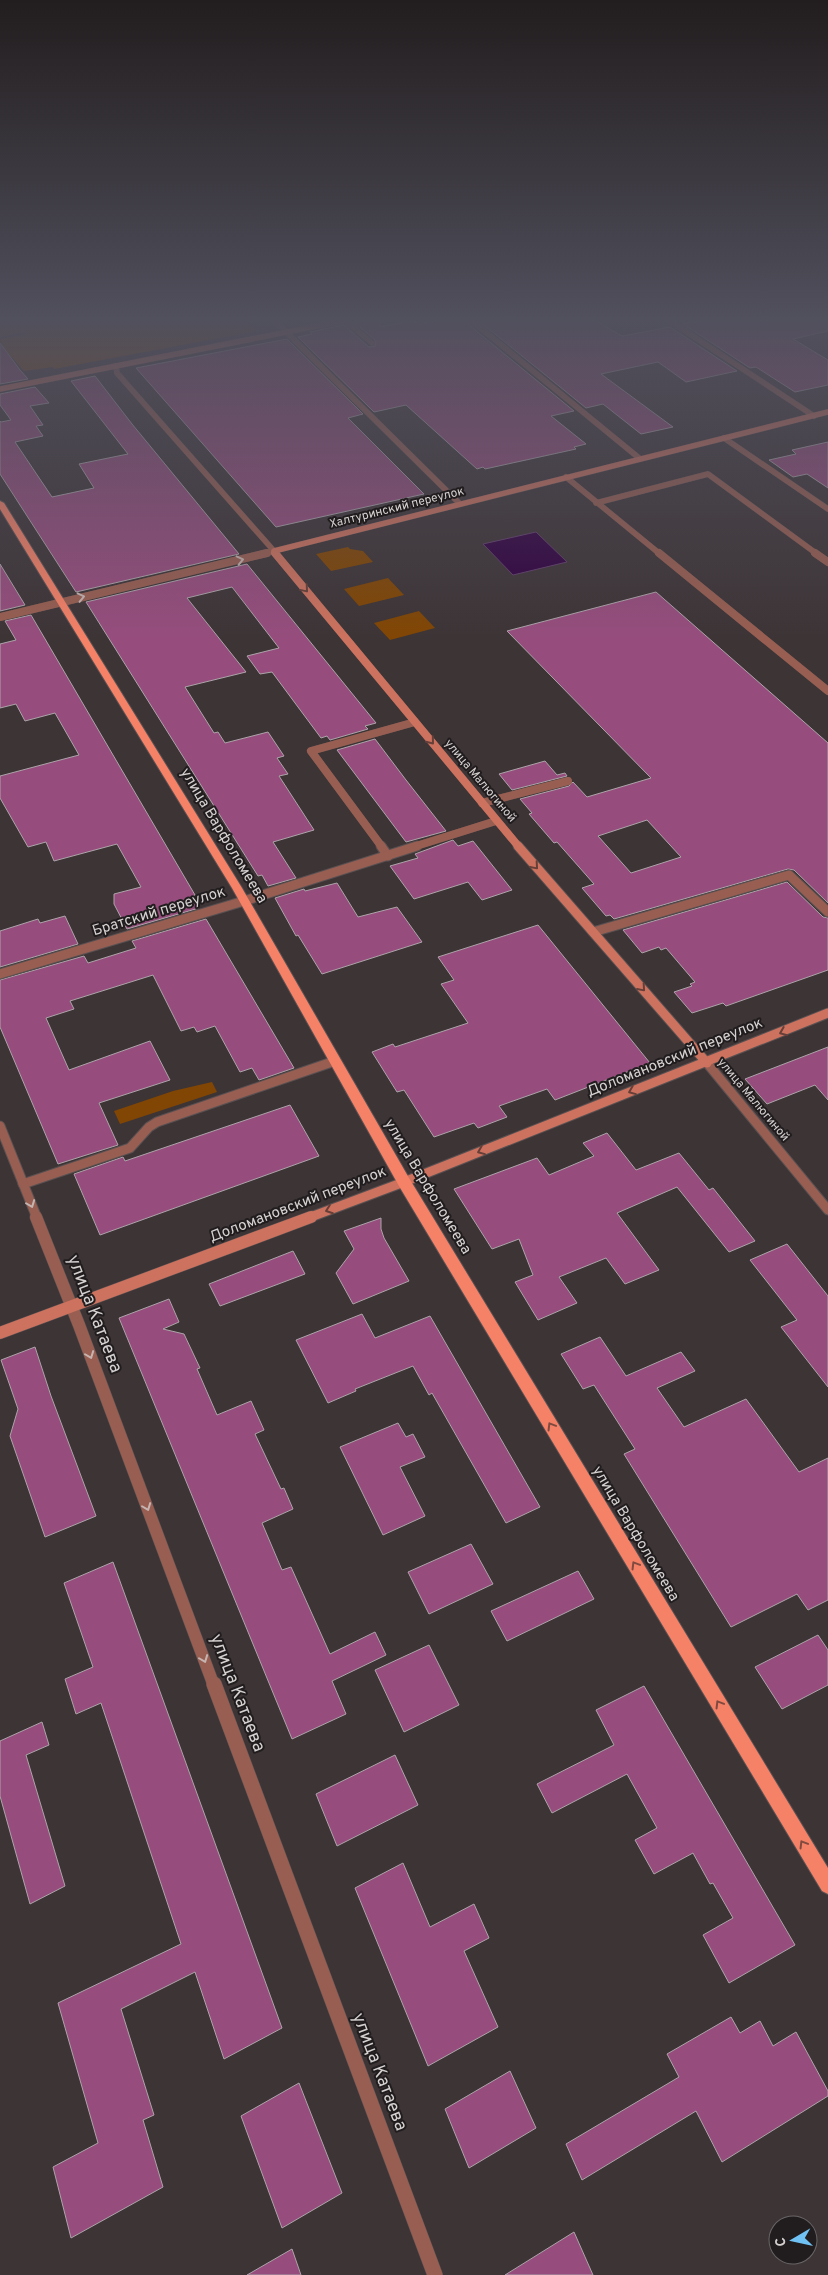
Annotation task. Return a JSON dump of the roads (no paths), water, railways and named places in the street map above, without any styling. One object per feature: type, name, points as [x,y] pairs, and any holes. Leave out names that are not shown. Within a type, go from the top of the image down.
[{"type":"main road","name":"улица Варфоломеева","points":[[0,503],[244,901],[404,1182],[828,1885]]},
{"type":"street","name":"улица Малюгиной","points":[[165,427],[274,551],[496,821],[707,1063],[828,1210]]},
{"type":"street","points":[[383,427],[460,504]]},
{"type":"street","points":[[602,427],[640,458]]},
{"type":"street","name":"Халтуринский переулок","points":[[0,617],[274,551],[768,427]]},
{"type":"street","points":[[724,438],[828,508]]},
{"type":"street","points":[[596,503],[708,474],[828,562]]},
{"type":"street","points":[[566,477],[828,691]]},
{"type":"street","points":[[388,856],[311,751],[415,722]]},
{"type":"street","points":[[482,803],[568,781]]},
{"type":"street","name":"Братский переулок","points":[[0,974],[244,901],[496,821]]},
{"type":"street","points":[[593,932],[789,875],[828,912]]},
{"type":"street","name":"Доломановский переулок","points":[[0,1333],[404,1182],[707,1063],[828,1013]]},
{"type":"street","points":[[23,1184],[130,1148],[140,1140],[150,1125],[157,1122],[335,1061]]},
{"type":"street","name":"улица Катаева","points":[[0,1126],[71,1306],[435,2275]]}]
